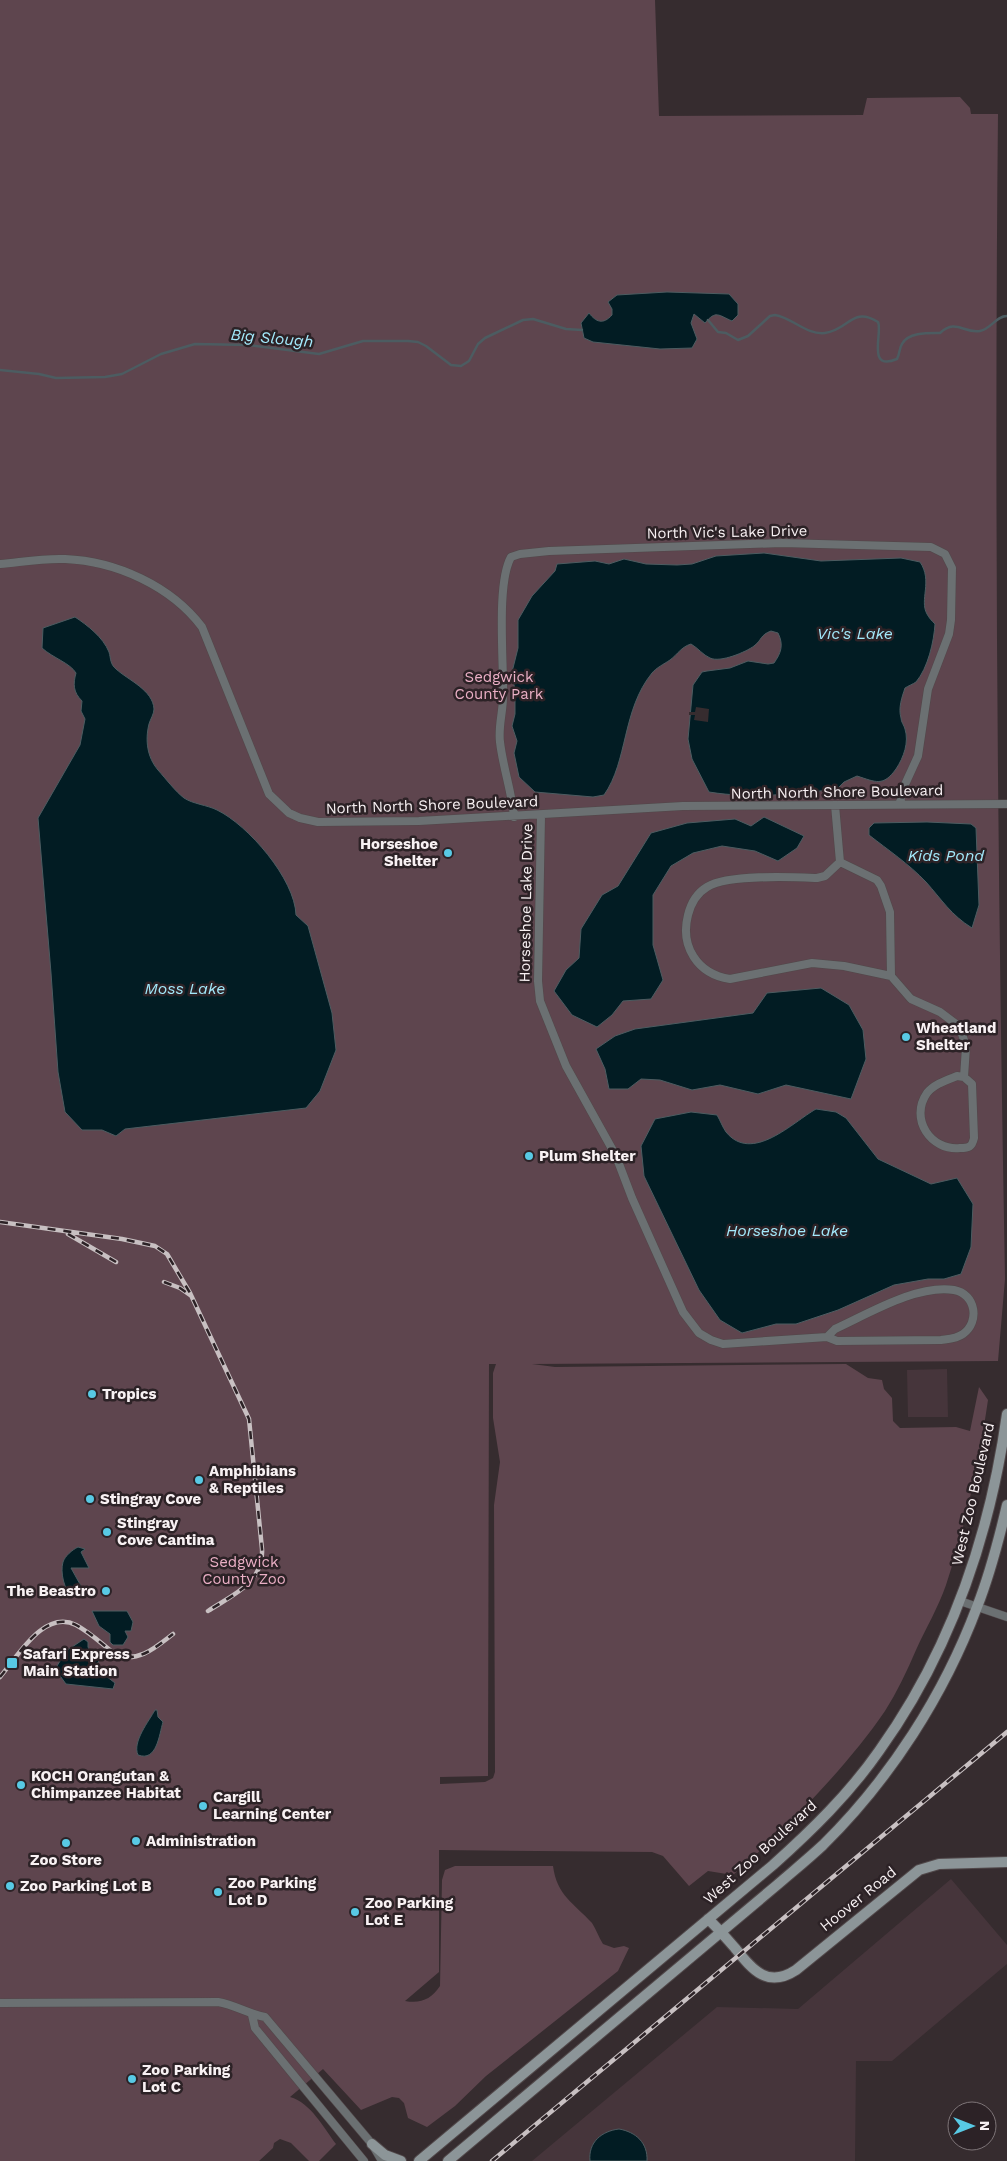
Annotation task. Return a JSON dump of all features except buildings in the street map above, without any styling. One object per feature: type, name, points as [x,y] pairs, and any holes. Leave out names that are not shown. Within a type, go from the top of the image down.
[{"type":"main road","name":"West Zoo Boulevard","points":[[419,2161],[805,1836],[827,1814],[866,1768],[920,1688],[960,1601],[983,1530],[1007,1414]]},
{"type":"main road","points":[[448,2161],[722,1932],[823,1844],[856,1809],[914,1732],[957,1655],[978,1607],[996,1552],[1007,1505]]},
{"type":"main road","name":"Hoover Road","points":[[708,1919],[722,1932],[749,1966],[762,1975],[770,1977],[786,1976],[796,1970],[919,1870],[939,1864],[1007,1862]]},
{"type":"main road","points":[[372,2144],[385,2155],[402,2161],[432,2150]]},
{"type":"street","name":"North Vic's Lake Drive","points":[[514,817],[500,742],[503,699],[504,586],[506,567],[511,557],[520,554],[549,551],[672,546],[782,543],[931,547],[945,554],[952,568],[952,620],[949,634],[928,690],[918,756],[902,791],[900,804]]},
{"type":"street","name":"North North Shore Boulevard","points":[[0,564],[48,559],[84,561],[127,573],[152,584],[186,608],[202,627],[265,786],[274,801],[289,813],[300,818],[318,822],[419,822],[683,806],[1007,804]]},
{"type":"street","points":[[835,805],[840,862]]},
{"type":"street","name":"Horseshoe Lake Drive","points":[[541,816],[538,981],[540,1001],[566,1066],[616,1156],[632,1198],[684,1312],[699,1333],[710,1340],[723,1344],[827,1337],[837,1341],[950,1339],[968,1330],[973,1320],[974,1312],[969,1299],[964,1293],[950,1290],[928,1292],[899,1299],[835,1329],[827,1337]]},
{"type":"street","points":[[840,862],[877,880],[881,886],[890,912],[891,976]]},
{"type":"street","points":[[840,862],[825,876],[817,878],[753,878],[709,885],[699,892],[689,913],[686,944],[691,955],[708,972],[730,979],[812,962],[844,966],[891,976],[911,999],[940,1012],[960,1026],[966,1047],[964,1077]]},
{"type":"street","points":[[964,1077],[972,1084],[973,1144],[969,1147],[949,1149],[939,1146],[927,1134],[921,1117],[921,1109],[928,1093],[934,1087],[952,1078],[964,1077]]},
{"type":"street","points":[[960,1601],[1007,1617]]},
{"type":"street","points":[[0,2003],[218,2002],[234,2005],[252,2015],[265,2017],[372,2144],[382,2161]]},
{"type":"street","points":[[252,2015],[255,2028],[364,2161]]},
{"type":"shaded area","points":[[947,1369],[948,1417],[908,1417],[907,1370]]},
{"type":"shaded area","points":[[951,1879],[1007,1945],[1007,1964],[892,2061],[856,2061],[855,2161],[532,2161],[717,2007],[798,2009]]},
{"type":"green space","name":"Sedgwick County Park","points":[[0,0],[655,0],[659,116],[863,115],[867,98],[960,97],[970,108],[971,114],[998,114],[997,696],[1005,1279],[998,1361],[532,1364],[555,1367],[846,1364],[868,1378],[882,1380],[884,1389],[892,1398],[893,1421],[900,1428],[956,1427],[970,1431],[979,1387],[988,1400],[966,1516],[943,1593],[905,1674],[885,1711],[852,1754],[814,1798],[733,1875],[708,1871],[689,1886],[663,1856],[652,1852],[439,1850],[439,1972],[405,2001],[416,2002],[425,2000],[440,1986],[442,1880],[445,1870],[455,1866],[553,1866],[562,1892],[592,1923],[603,1944],[614,1948],[624,1946],[629,1948],[618,1971],[486,2076],[455,2106],[427,2127],[408,2118],[404,2103],[399,2098],[392,2097],[361,2110],[323,2069],[290,2097],[304,2104],[310,2110],[336,2144],[319,2161],[309,2161],[291,2143],[280,2139],[274,2143],[273,2148],[259,2161],[0,2161]],"holes":[[[489,1364],[496,1364],[493,1373],[493,1418],[500,1462],[494,1505],[495,1772],[493,1778],[485,1782],[440,1784],[440,1777],[488,1776]]]},
{"type":"water","points":[[667,292],[729,294],[738,304],[738,315],[732,321],[715,315],[705,323],[694,314],[691,323],[697,339],[692,348],[660,349],[593,342],[584,338],[581,323],[589,313],[594,319],[600,321],[609,318],[612,315],[612,309],[608,302],[617,295]]},
{"type":"water","name":"Vic's Lake","points":[[764,553],[821,561],[901,558],[920,562],[924,569],[926,583],[925,609],[935,624],[932,646],[920,676],[916,682],[905,688],[900,706],[900,714],[905,728],[906,744],[901,760],[887,779],[879,782],[857,776],[844,782],[837,789],[805,793],[741,795],[709,792],[692,759],[688,739],[693,685],[702,672],[730,668],[748,661],[774,663],[780,652],[781,641],[778,633],[771,631],[750,648],[739,654],[720,659],[707,657],[691,644],[654,671],[642,687],[635,703],[612,782],[604,795],[593,797],[535,792],[519,777],[514,753],[517,741],[512,726],[515,714],[515,691],[512,672],[518,648],[518,620],[532,596],[555,571],[557,564],[595,561],[609,564],[624,559],[646,564],[677,565],[692,564],[716,556]]},
{"type":"water","name":"Moss Lake","points":[[75,617],[103,641],[114,667],[145,691],[153,702],[154,709],[149,724],[147,742],[149,754],[154,765],[184,798],[217,810],[229,817],[255,840],[279,870],[294,901],[296,915],[308,926],[332,1013],[336,1050],[320,1091],[306,1108],[125,1129],[116,1136],[102,1130],[82,1130],[65,1112],[58,1072],[38,818],[80,745],[85,719],[81,711],[82,701],[74,688],[76,673],[70,666],[42,648],[43,628]]},
{"type":"water","points":[[764,817],[804,836],[797,848],[778,861],[755,851],[722,846],[693,853],[671,866],[653,895],[653,945],[663,980],[651,999],[623,1001],[612,1015],[597,1027],[572,1015],[554,991],[566,970],[579,958],[581,929],[602,895],[618,886],[651,833],[687,823],[735,819],[751,826]]},
{"type":"water","name":"Kids Pond","points":[[927,822],[971,824],[976,828],[979,905],[972,928],[952,912],[913,869],[869,835],[869,828],[874,823]]},
{"type":"water","points":[[821,988],[849,1005],[863,1030],[866,1059],[851,1099],[786,1085],[758,1094],[720,1085],[692,1090],[660,1080],[641,1079],[628,1089],[609,1089],[605,1069],[596,1049],[615,1036],[635,1029],[753,1013],[767,993]]},
{"type":"water","name":"Horseshoe Lake","points":[[816,1109],[836,1112],[846,1118],[878,1159],[931,1184],[957,1178],[973,1204],[971,1247],[961,1274],[944,1279],[928,1279],[894,1285],[838,1310],[796,1324],[776,1324],[742,1333],[720,1320],[699,1290],[644,1176],[641,1146],[655,1119],[691,1112],[717,1115],[726,1132],[736,1141],[748,1144],[772,1137]]},
{"type":"water","points":[[78,1547],[85,1549],[81,1552],[89,1568],[71,1568],[81,1586],[78,1593],[74,1591],[73,1597],[65,1586],[62,1566],[67,1555]]},
{"type":"water","points":[[92,1611],[127,1611],[133,1622],[131,1631],[125,1631],[128,1637],[123,1645],[113,1645],[110,1642],[110,1634],[99,1626]]},
{"type":"water","points":[[84,1639],[88,1642],[90,1651],[102,1656],[97,1664],[97,1669],[115,1683],[113,1689],[66,1684],[58,1673],[57,1666],[66,1651]]},
{"type":"water","points":[[155,1710],[157,1710],[158,1717],[163,1722],[156,1746],[149,1755],[138,1755],[137,1744],[139,1738]]},
{"type":"water","points":[[619,2129],[625,2130],[640,2139],[647,2155],[647,2161],[590,2161],[591,2148],[597,2139],[607,2132]]},
{"type":"pier","points":[[696,707],[709,709],[708,722],[694,720],[695,715],[689,715],[689,712],[695,712]]},
{"type":"waterway","name":"Big Slough","points":[[708,320],[718,332],[726,333],[738,340],[748,336],[770,316],[775,315],[818,333],[833,331],[856,318],[869,318],[878,322],[879,356],[887,362],[897,359],[902,344],[914,335],[940,333],[951,327],[980,331],[1000,318],[1007,316]]},
{"type":"waterway","name":"Big Slough","points":[[0,370],[39,374],[56,378],[105,377],[122,374],[161,354],[195,344],[249,345],[319,354],[363,341],[418,342],[451,365],[461,366],[469,361],[478,344],[485,338],[523,320],[533,319],[566,329],[582,330]]},
{"type":"railway","points":[[0,1222],[122,1239],[155,1246],[167,1254],[190,1293],[249,1419],[262,1549],[258,1571],[252,1579],[245,1587],[208,1611]]},
{"type":"railway","points":[[68,1234],[116,1262]]},
{"type":"railway","points":[[164,1282],[180,1288],[190,1295]]},
{"type":"railway","points":[[0,1677],[33,1637],[53,1623],[64,1622],[76,1625],[92,1635],[116,1655],[124,1657],[132,1657],[147,1652],[173,1634]]},
{"type":"railway","points":[[492,2161],[1007,1732]]},
{"type":"place","name":"Horseshoe Shelter","points":[[448,853]]},
{"type":"place","name":"Wheatland Shelter","points":[[906,1037]]},
{"type":"place","name":"Plum Shelter","points":[[529,1156]]},
{"type":"place","name":"Tropics","points":[[92,1394]]},
{"type":"place","name":"Amphibians & Reptiles","points":[[199,1480]]},
{"type":"place","name":"Stingray Cove","points":[[90,1499]]},
{"type":"place","name":"Stingray Cove Cantina","points":[[107,1532]]},
{"type":"place","name":"The Beastro","points":[[106,1591]]},
{"type":"place","name":"Safari Express Main Station","points":[[12,1663]]},
{"type":"place","name":"KOCH Orangutan & Chimpanzee Habitat","points":[[21,1785]]},
{"type":"place","name":"Cargill Learning Center","points":[[203,1806]]},
{"type":"place","name":"Administration","points":[[136,1841]]},
{"type":"place","name":"Zoo Store","points":[[66,1843]]},
{"type":"place","name":"Zoo Parking Lot B","points":[[10,1886]]},
{"type":"place","name":"Zoo Parking Lot D","points":[[218,1892]]},
{"type":"place","name":"Zoo Parking Lot E","points":[[355,1912]]},
{"type":"place","name":"Zoo Parking Lot C","points":[[132,2079]]},
{"type":"park label","name":"Sedgwick County Zoo","points":[[244,1570]]}]
